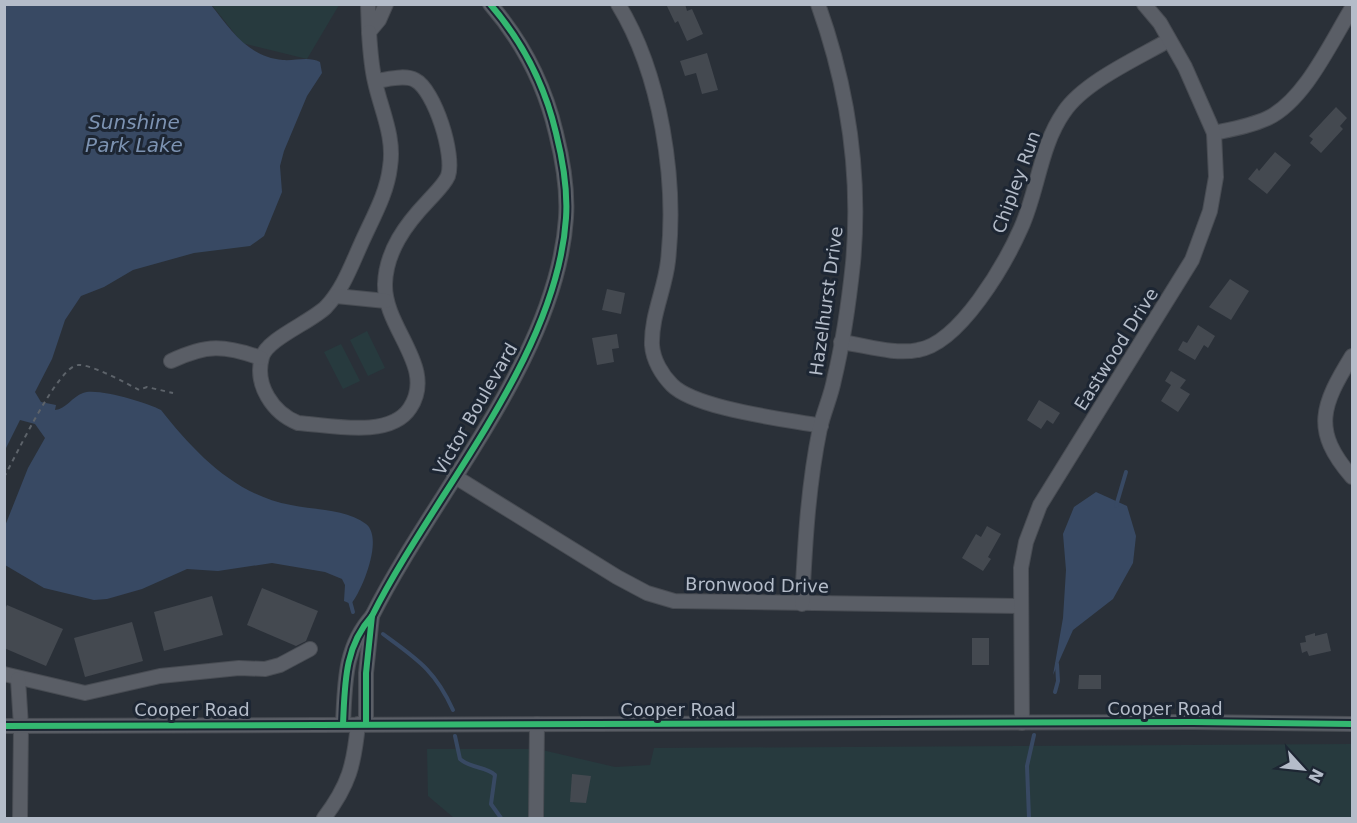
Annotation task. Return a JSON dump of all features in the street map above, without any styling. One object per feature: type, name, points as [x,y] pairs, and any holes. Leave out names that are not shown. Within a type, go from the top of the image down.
[{"type":"street","points":[[368,4],[375,81],[389,132],[391,165],[379,203],[336,296],[310,321],[271,344],[261,358],[264,391],[273,405],[286,417],[298,423],[378,427],[390,425],[400,420],[410,408],[418,389],[419,379],[414,360],[395,327],[386,301],[388,268],[398,240],[414,215],[446,179],[450,159],[434,105],[420,83],[402,78],[375,81]]},
{"type":"street","points":[[369,32],[380,20],[386,4]]},
{"type":"street","name":"Victor Boulevard","points":[[343,724],[350,655],[359,631],[372,616],[517,372],[547,305],[556,277],[566,219],[567,187],[562,156],[545,95],[517,40],[490,4]]},
{"type":"street","points":[[618,4],[642,57],[653,90],[668,164],[669,260],[652,334],[656,363],[673,387],[688,396],[707,403],[820,426]]},
{"type":"street","name":"Hazelhurst Drive","points":[[802,604],[808,500],[820,426],[835,379],[853,264],[854,162],[843,85],[818,4]]},
{"type":"street","name":"Eastwood Drive","points":[[1022,723],[1021,568],[1026,542],[1040,505],[1192,260],[1210,211],[1216,177],[1214,133],[1195,87],[1160,23],[1144,4]]},
{"type":"street","points":[[1214,133],[1251,125],[1270,117],[1288,105],[1300,92],[1353,8]]},
{"type":"street","name":"Chipley Run","points":[[841,342],[904,351],[919,350],[948,336],[960,326],[1021,228],[1043,158],[1064,111],[1086,91],[1169,40]]},
{"type":"street","points":[[336,296],[386,301]]},
{"type":"street","points":[[171,361],[197,349],[225,347],[261,358]]},
{"type":"street","points":[[1353,356],[1326,402],[1323,421],[1332,452],[1353,477]]},
{"type":"street","name":"Bronwood Drive","points":[[454,476],[616,577],[648,593],[674,601],[1021,606]]},
{"type":"street","name":"Victor Boulevard","points":[[324,819],[348,781],[354,763],[362,724],[372,616]]},
{"type":"street","points":[[20,819],[21,726],[11,677],[85,693],[160,676],[239,668],[265,669],[280,665],[310,650]]},
{"type":"street","name":"Cooper Road","points":[[4,726],[1193,722],[1353,724]]},
{"type":"street","points":[[536,819],[537,724]]},
{"type":"path","points":[[4,477],[62,374],[78,365],[139,390],[147,387],[173,393]]},
{"type":"green space","points":[[212,5],[339,5],[307,59],[242,43]]},
{"type":"green space","points":[[367,331],[385,368],[368,376],[350,340]]},
{"type":"green space","points":[[341,344],[360,381],[343,389],[324,352]]},
{"type":"green space","points":[[1352,744],[1352,818],[454,818],[428,796],[427,749],[538,749],[615,767],[650,765],[654,748]]},
{"type":"water","name":"Sunshine Park Lake","points":[[5,4],[211,5],[241,41],[260,54],[283,60],[307,59],[320,62],[322,73],[307,96],[284,151],[280,166],[282,192],[264,236],[250,246],[194,253],[133,270],[104,287],[81,296],[65,320],[52,359],[35,392],[41,402],[56,405],[55,410],[79,395],[90,392],[122,397],[155,407],[161,410],[202,456],[234,482],[252,492],[291,505],[350,515],[366,524],[371,531],[372,552],[361,588],[351,604],[344,601],[345,585],[342,579],[325,572],[272,563],[218,571],[187,569],[142,589],[107,599],[94,600],[44,588],[5,565],[5,526],[28,468],[45,438],[35,424],[20,420],[5,450]]},
{"type":"water","points":[[1096,492],[1127,506],[1136,536],[1133,563],[1113,599],[1073,630],[1053,675],[1063,618],[1066,570],[1063,534],[1074,507]]},
{"type":"building","points":[[666,4],[685,4],[687,11],[692,9],[703,34],[687,41],[678,21],[675,23]]},
{"type":"building","points":[[707,53],[718,90],[702,94],[696,73],[685,76],[680,61]]},
{"type":"building","points":[[1336,107],[1347,118],[1340,126],[1343,129],[1321,153],[1310,143],[1313,139],[1309,136]]},
{"type":"building","points":[[1275,152],[1291,165],[1267,194],[1248,179],[1257,168],[1259,171]]},
{"type":"building","points":[[1230,279],[1249,291],[1231,320],[1209,307]]},
{"type":"building","points":[[607,289],[625,293],[621,314],[602,310]]},
{"type":"building","points":[[1198,325],[1215,336],[1208,348],[1204,345],[1195,360],[1178,350],[1183,341],[1187,343]]},
{"type":"building","points":[[617,334],[619,348],[612,349],[614,362],[597,365],[592,338]]},
{"type":"building","points":[[1171,371],[1186,380],[1180,388],[1190,394],[1178,412],[1161,401],[1171,385],[1165,381]]},
{"type":"building","points":[[1039,400],[1060,413],[1053,424],[1047,420],[1041,429],[1027,420]]},
{"type":"building","points":[[987,526],[1001,534],[988,557],[991,559],[983,571],[962,558],[976,534],[981,537]]},
{"type":"building","points":[[262,588],[318,611],[306,641],[296,646],[247,625]]},
{"type":"building","points":[[212,596],[223,635],[164,651],[154,612]]},
{"type":"building","points":[[7,605],[63,629],[46,666],[4,648],[4,611]]},
{"type":"building","points":[[132,622],[143,661],[85,677],[74,638]]},
{"type":"building","points":[[1315,633],[1315,636],[1327,633],[1331,651],[1309,656],[1307,651],[1302,653],[1300,643],[1306,642],[1305,636]]},
{"type":"building","points":[[972,638],[989,638],[989,665],[972,665]]},
{"type":"building","points":[[1079,675],[1101,675],[1101,689],[1078,689]]},
{"type":"building","points":[[572,774],[591,776],[586,803],[570,802]]},
{"type":"waterway","points":[[1116,506],[1126,472]]},
{"type":"waterway","points":[[350,601],[353,612]]},
{"type":"waterway","points":[[383,634],[424,666],[439,685],[453,710]]},
{"type":"waterway","points":[[1055,692],[1058,681],[1057,664]]},
{"type":"waterway","points":[[1029,818],[1027,766],[1034,735]]},
{"type":"waterway","points":[[455,736],[460,759],[495,775],[491,804],[501,818]]},
{"type":"cycle path","points":[[372,616],[397,570],[517,373],[540,322],[558,270],[566,218],[566,196],[556,133],[546,98],[531,65],[502,18],[490,4]]},
{"type":"cycle path","points":[[343,724],[346,680],[351,653],[356,640],[372,616],[366,673],[366,724]]},
{"type":"cycle path","points":[[4,726],[1193,722],[1352,724]]}]
